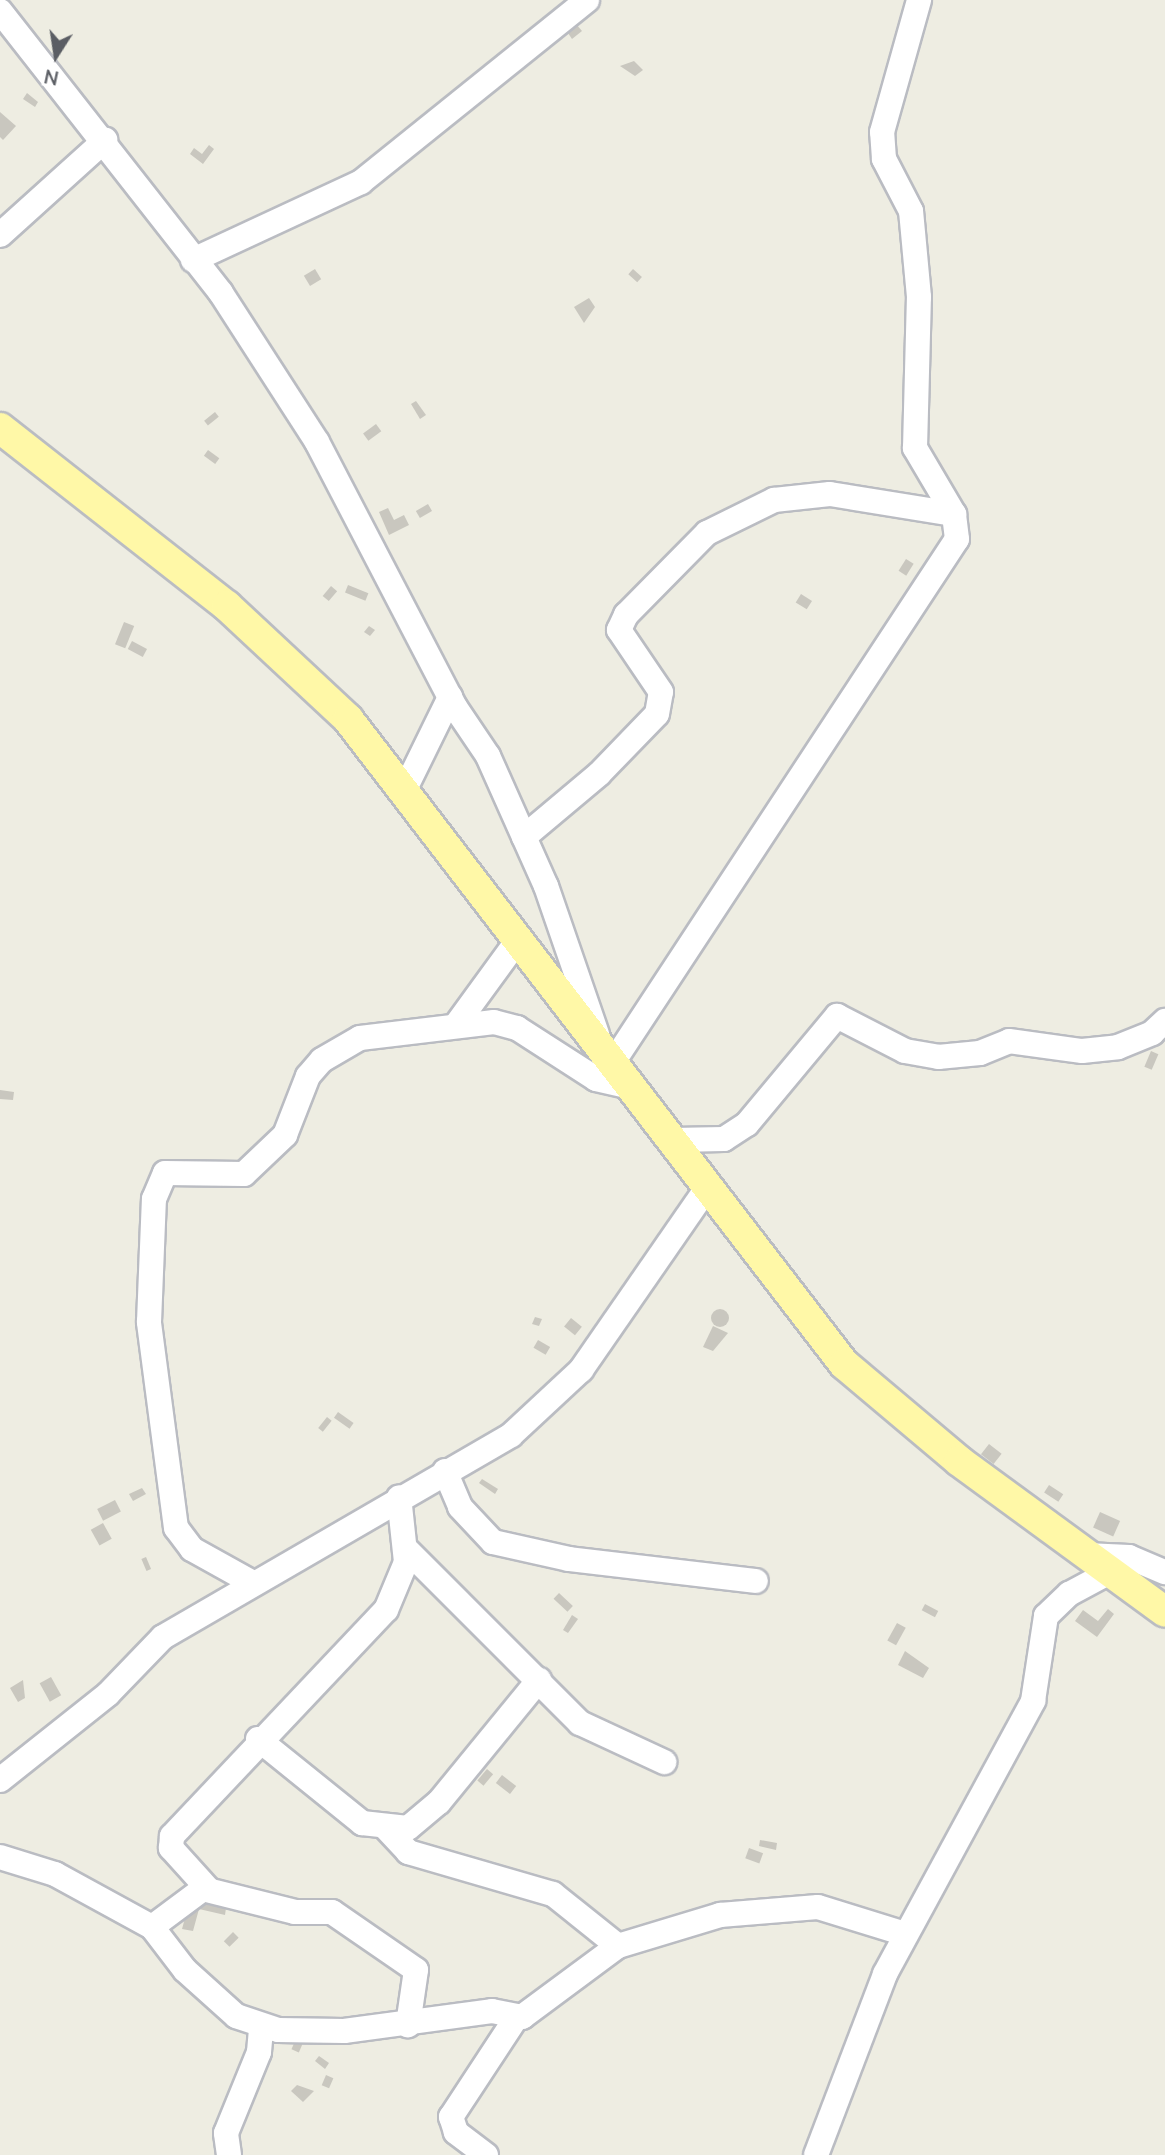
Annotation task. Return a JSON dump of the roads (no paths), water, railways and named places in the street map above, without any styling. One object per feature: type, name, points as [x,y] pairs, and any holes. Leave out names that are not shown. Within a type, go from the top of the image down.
[{"type":"main road","points":[[0,428],[300,669],[404,791],[607,1058],[869,1389],[1165,1612]]},
{"type":"street","points":[[193,260],[361,183],[587,0]]},
{"type":"street","points":[[607,1058],[953,550],[954,514],[915,448],[919,297],[911,211],[884,159],[882,132],[919,0]]},
{"type":"street","points":[[0,11],[105,139],[193,260],[317,442],[450,697],[488,756],[524,837],[607,1058]]},
{"type":"street","points":[[0,235],[105,139]]},
{"type":"street","points":[[524,837],[599,774],[657,714],[661,692],[619,631],[626,615],[707,533],[774,500],[831,494],[954,514]]},
{"type":"street","points":[[404,791],[450,697]]},
{"type":"street","points":[[456,1026],[518,940]]},
{"type":"street","points":[[673,1140],[723,1139],[747,1124],[837,1016],[905,1051],[938,1057],[980,1053],[1009,1041],[1082,1052],[1118,1047],[1165,1021]]},
{"type":"street","points":[[253,1583],[192,1549],[176,1528],[150,1350],[157,1188],[168,1172],[244,1174],[285,1135],[309,1076],[340,1045],[494,1022],[517,1028],[596,1079],[630,1087]]},
{"type":"street","points":[[0,1780],[107,1694],[163,1637],[399,1497],[511,1435],[581,1370],[709,1185]]},
{"type":"street","points":[[445,1471],[460,1507],[493,1542],[569,1559],[756,1581]]},
{"type":"street","points":[[209,1890],[170,1842],[258,1739],[386,1611],[398,1590],[406,1549],[399,1497]]},
{"type":"street","points":[[406,1549],[586,1728],[664,1762]]},
{"type":"street","points":[[1086,1555],[1129,1557],[1165,1572]]},
{"type":"street","points":[[816,2155],[905,1934],[1033,1701],[1046,1616],[1069,1594],[1110,1572]]},
{"type":"street","points":[[258,1739],[362,1823],[386,1828],[420,1822],[539,1680]]},
{"type":"street","points":[[386,1828],[408,1852],[554,1894],[618,1946]]},
{"type":"street","points":[[0,1857],[55,1874],[152,1927],[210,1994],[261,2027],[344,2031],[408,2025],[492,2011],[516,2018]]},
{"type":"street","points":[[152,1927],[191,1892],[209,1890],[295,1912],[332,1913],[411,1965],[418,1975],[408,2025]]},
{"type":"street","points":[[486,2155],[456,2132],[451,2117],[516,2018],[618,1946],[720,1915],[818,1907],[905,1934]]},
{"type":"street","points":[[229,2155],[226,2133],[256,2063],[261,2027]]}]
